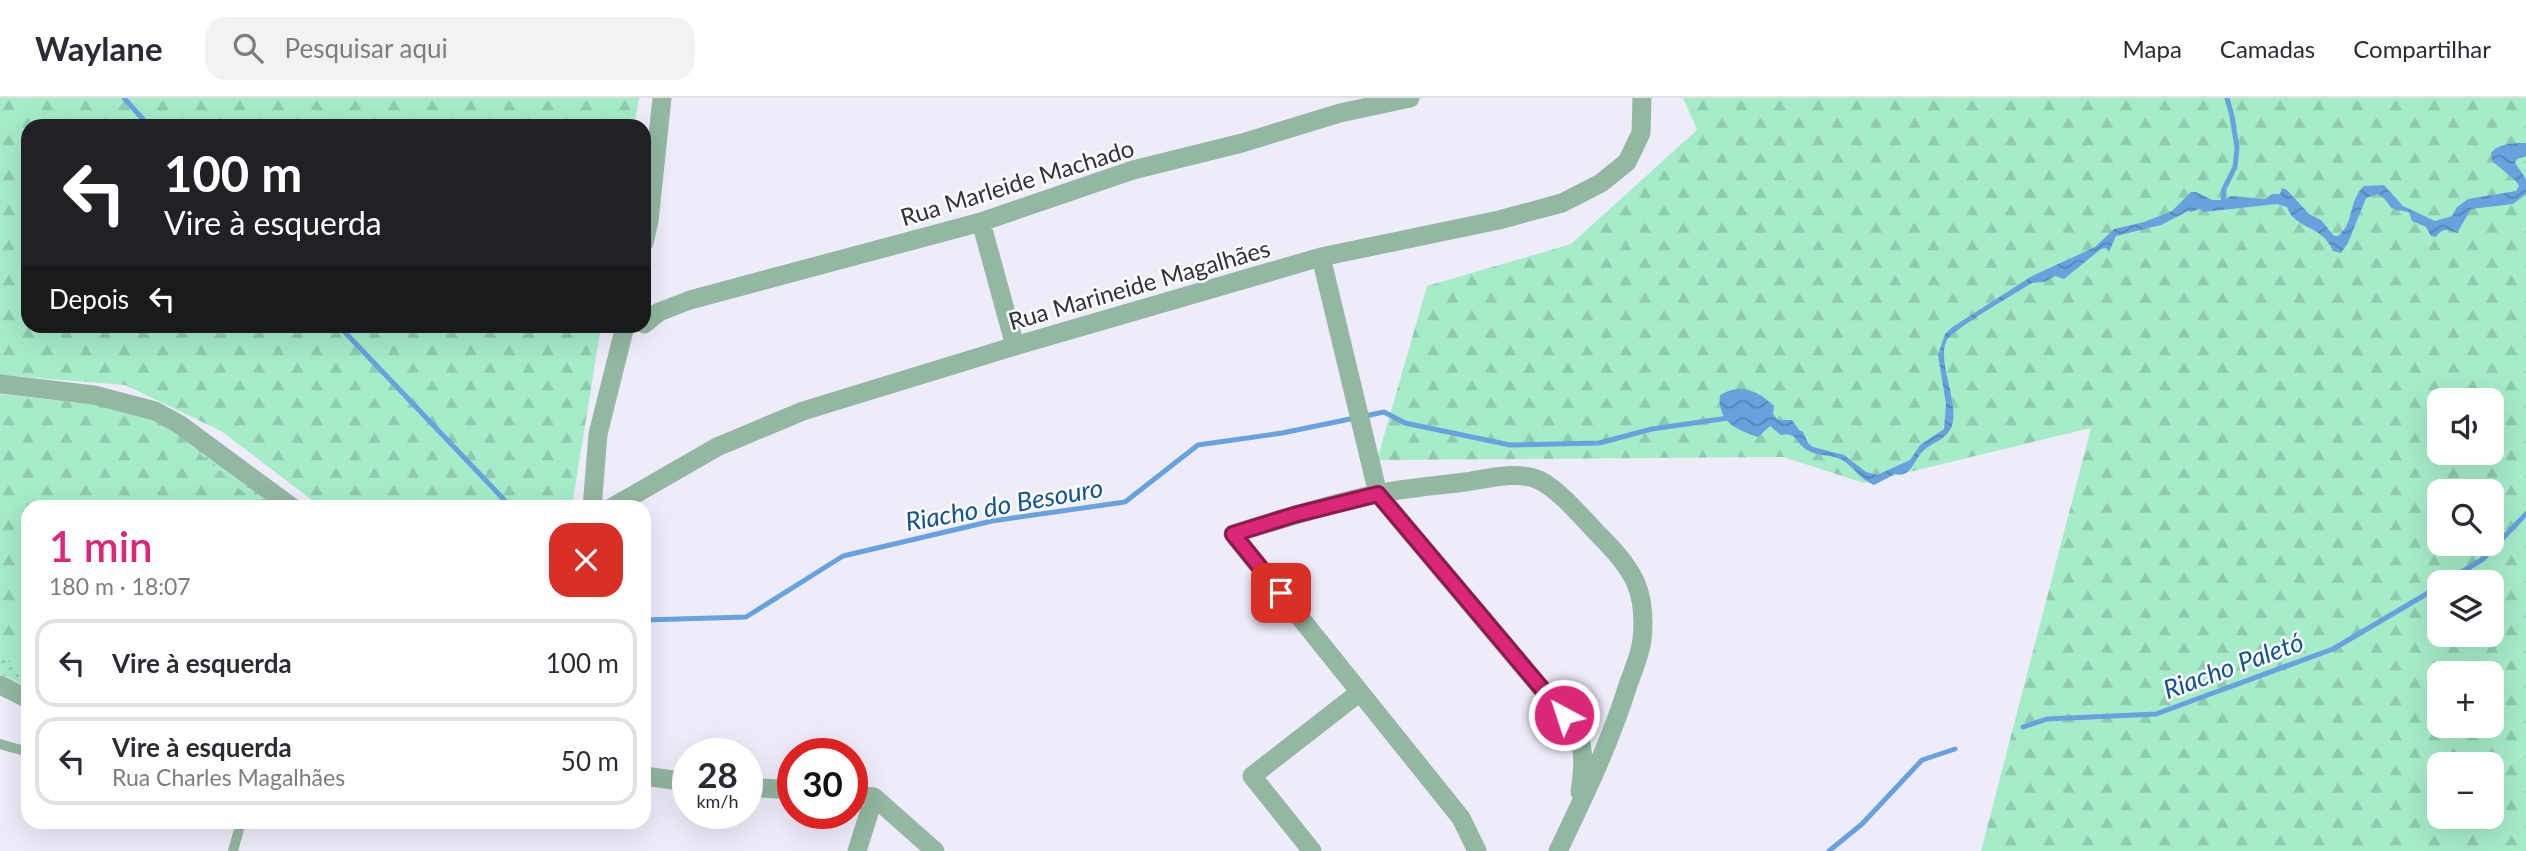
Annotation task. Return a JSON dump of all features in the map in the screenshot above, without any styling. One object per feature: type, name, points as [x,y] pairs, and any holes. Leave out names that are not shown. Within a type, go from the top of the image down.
[{"type":"street","points":[[651,202],[662,98]]},
{"type":"street","name":"Rua Marleide Machado","points":[[651,318],[659,312],[690,300],[981,222],[1133,170],[1242,143],[1340,113],[1410,98]]},
{"type":"street","name":"Rua Marineide Magalhães","points":[[624,500],[676,468],[761,427],[803,411],[1321,257],[1499,220],[1562,203],[1601,183],[1627,162],[1641,133],[1642,98]]},
{"type":"street","points":[[981,222],[1015,346]]},
{"type":"street","points":[[1321,257],[1378,494],[1578,732],[1583,746],[1584,766],[1578,810]]},
{"type":"street","points":[[593,500],[598,434],[623,333]]},
{"type":"street","name":"Rua Marleide Machado","points":[[615,365],[637,333]]},
{"type":"street","points":[[0,384],[94,396],[155,411],[179,424],[282,500]]},
{"type":"street","points":[[1477,851],[1461,818],[1233,534],[1378,494],[1497,477],[1522,476],[1538,480],[1556,492],[1622,558],[1635,578],[1642,605],[1642,643],[1619,715],[1558,851]]},
{"type":"street","points":[[0,685],[21,696]]},
{"type":"street","points":[[1312,851],[1252,776],[1360,692]]},
{"type":"street","points":[[651,777],[672,780]]},
{"type":"street","points":[[868,796],[874,797],[935,851]]},
{"type":"street","points":[[856,851],[874,797]]},
{"type":"lane","points":[[0,744],[21,750]]},
{"type":"lane","points":[[233,851],[239,829]]},
{"type":"green space","points":[[0,98],[639,98],[635,119],[21,119],[21,333],[600,333],[573,500],[312,500],[221,431],[125,385],[0,375]]},
{"type":"green space","points":[[1683,98],[2526,98],[2526,851],[1981,851],[2091,428],[1864,483],[1783,457],[1377,460],[1427,286],[1571,244],[1697,130]]},
{"type":"green space","points":[[0,394],[134,409],[177,433],[241,490],[259,500],[21,500],[21,669],[0,657]]},
{"type":"green space","points":[[189,443],[272,500],[257,500],[220,472]]},
{"type":"green space","points":[[0,657],[21,669],[21,684],[0,674]]},
{"type":"water","points":[[2526,143],[2526,156],[2517,159],[2515,163],[2526,179],[2526,194],[2513,204],[2471,209],[2457,233],[2446,230],[2436,237],[2431,236],[2426,227],[2412,221],[2409,212],[2392,208],[2378,194],[2366,198],[2348,243],[2341,253],[2333,251],[2322,236],[2296,220],[2287,207],[2277,204],[2203,212],[2200,209],[2188,211],[2161,225],[2116,236],[2109,252],[2106,248],[2101,249],[2064,279],[2055,276],[2044,282],[2032,283],[1973,319],[1947,340],[1944,360],[1953,410],[1950,430],[1924,450],[1907,472],[1895,474],[1874,485],[1844,461],[1807,450],[1791,435],[1781,435],[1770,426],[1758,437],[1730,423],[1722,412],[1720,395],[1735,389],[1755,392],[1774,406],[1773,414],[1778,420],[1792,420],[1813,447],[1844,455],[1866,472],[1877,475],[1910,460],[1920,445],[1944,429],[1946,404],[1938,355],[1945,334],[2032,276],[2095,247],[2114,229],[2144,222],[2172,211],[2191,192],[2212,200],[2224,200],[2231,196],[2265,199],[2272,194],[2280,194],[2282,188],[2309,214],[2321,220],[2334,236],[2338,236],[2347,225],[2356,198],[2364,186],[2384,185],[2403,206],[2435,221],[2452,216],[2457,207],[2468,199],[2516,191],[2519,186],[2516,181],[2492,161],[2491,153],[2502,145]]},
{"type":"waterway","name":"Riacho do Besouro","points":[[124,98],[143,119]]},
{"type":"waterway","points":[[2223,204],[2224,189],[2235,167],[2237,148],[2227,98]]},
{"type":"waterway","name":"Riacho do Besouro","points":[[346,333],[504,500]]},
{"type":"waterway","name":"Riacho do Besouro","points":[[1365,416],[1384,412],[1405,423],[1510,445],[1599,443],[1652,429],[1728,418]]},
{"type":"waterway","name":"Riacho do Besouro","points":[[651,620],[746,617],[843,556],[992,521],[1125,502],[1198,445],[1282,433],[1355,418]]},
{"type":"waterway","name":"Riacho Paletó","points":[[2465,570],[2483,559],[2526,514]]},
{"type":"waterway","name":"Riacho Paletó","points":[[2023,727],[2047,719],[2156,714],[2333,649],[2427,594]]},
{"type":"waterway","name":"Riacho Paletó","points":[[1829,851],[1862,824],[1922,760],[1955,749]]},
{"type":"route","points":[[1281,593],[1233,534],[1378,494],[1564,715]]}]
